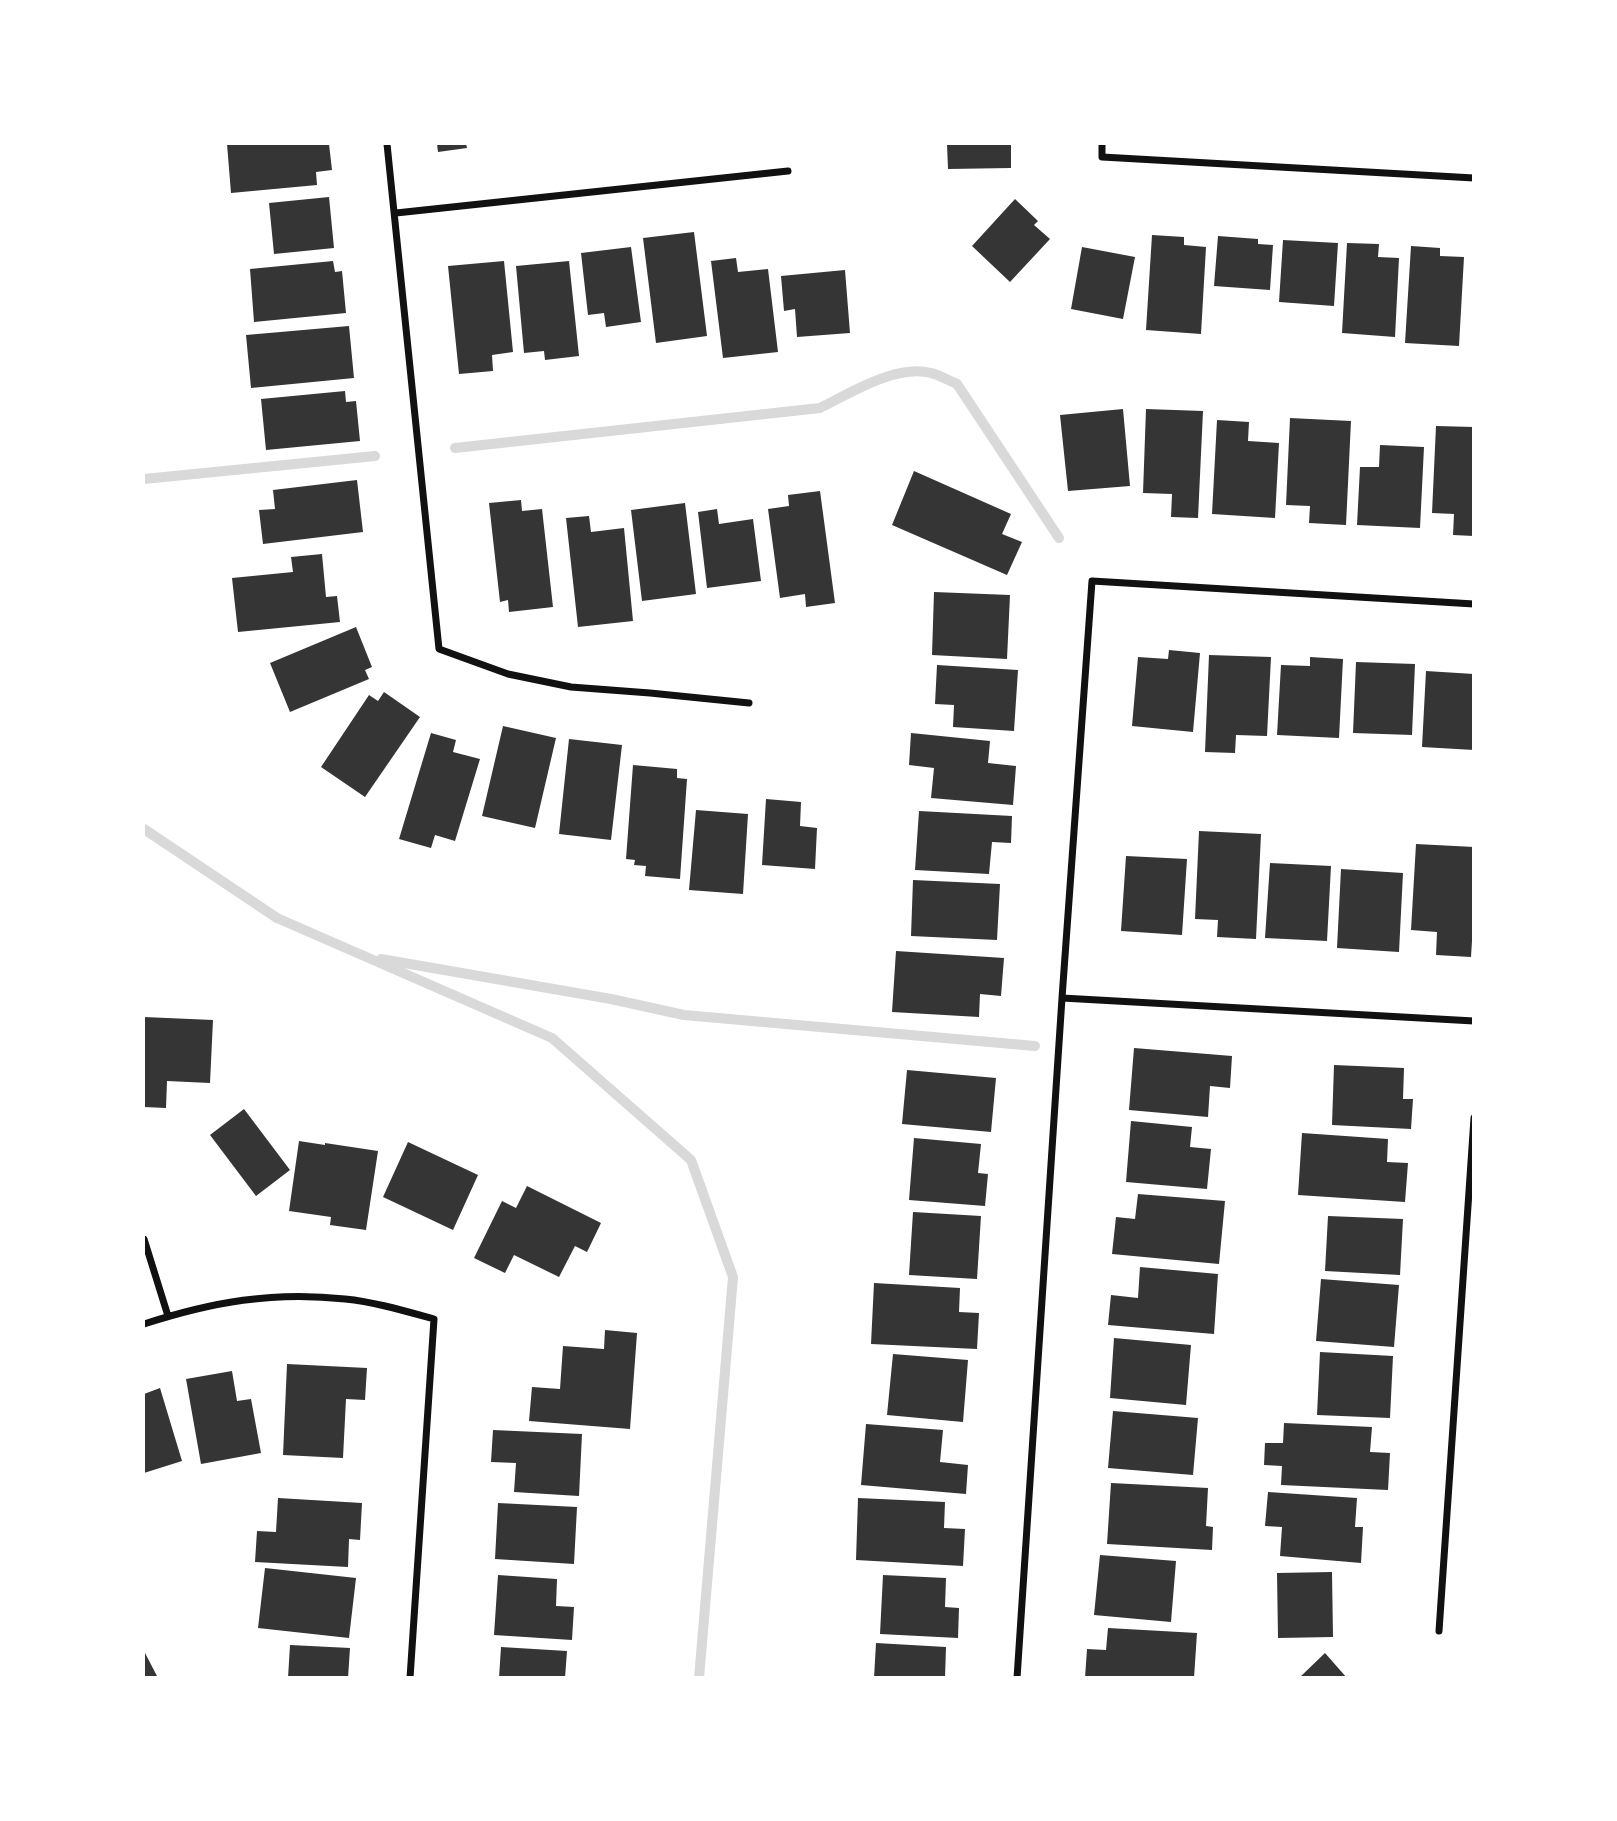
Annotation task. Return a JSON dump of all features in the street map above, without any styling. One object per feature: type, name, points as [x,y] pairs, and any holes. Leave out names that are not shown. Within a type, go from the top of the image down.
[{"type":"street","points":[[387,144],[439,649],[508,674],[572,687],[749,703]]},
{"type":"street","points":[[1102,144],[1102,157],[1474,178]]},
{"type":"street","points":[[396,213],[788,171]]},
{"type":"street","points":[[1017,1678],[1062,998],[1093,581],[1474,604]]},
{"type":"street","points":[[1062,998],[1474,1021]]},
{"type":"street","points":[[1439,1631],[1474,1118]]},
{"type":"street","points":[[144,1239],[168,1316]]},
{"type":"street","points":[[144,1324],[216,1304],[259,1297],[303,1296],[347,1299],[434,1319],[410,1678]]},
{"type":"building","points":[[227,144],[329,144],[332,170],[316,172],[317,185],[231,193]]},
{"type":"building","points":[[437,144],[466,144],[467,148],[438,152]]},
{"type":"building","points":[[947,144],[1011,144],[1011,168],[948,169]]},
{"type":"building","points":[[329,197],[334,248],[274,254],[269,203]]},
{"type":"building","points":[[1015,199],[1038,221],[1034,225],[1050,239],[1010,282],[972,246]]},
{"type":"building","points":[[694,232],[707,336],[656,343],[643,238]]},
{"type":"building","points":[[1152,235],[1184,237],[1184,245],[1206,247],[1201,334],[1146,330]]},
{"type":"building","points":[[1218,236],[1258,239],[1258,244],[1273,245],[1270,290],[1214,286]]},
{"type":"building","points":[[1283,240],[1338,243],[1334,306],[1279,302]]},
{"type":"building","points":[[1347,243],[1379,244],[1378,257],[1399,258],[1395,337],[1342,333]]},
{"type":"building","points":[[1411,246],[1440,248],[1440,256],[1464,257],[1459,346],[1405,343]]},
{"type":"building","points":[[631,247],[641,322],[606,327],[604,313],[588,315],[581,253]]},
{"type":"building","points":[[1082,247],[1135,257],[1123,319],[1071,309]]},
{"type":"building","points":[[736,258],[738,272],[768,269],[778,352],[723,358],[711,261]]},
{"type":"building","points":[[333,261],[335,272],[342,271],[346,313],[254,322],[250,269]]},
{"type":"building","points":[[504,261],[513,352],[492,355],[493,371],[459,374],[448,266]]},
{"type":"building","points":[[569,261],[579,356],[545,360],[544,351],[524,353],[516,266]]},
{"type":"building","points":[[845,270],[850,333],[797,337],[795,309],[784,311],[781,276]]},
{"type":"building","points":[[349,326],[354,378],[251,388],[246,335]]},
{"type":"building","points":[[345,391],[346,402],[356,401],[360,441],[266,450],[261,399]]},
{"type":"building","points":[[1123,409],[1130,486],[1068,491],[1060,415]]},
{"type":"building","points":[[1146,409],[1203,411],[1198,518],[1171,517],[1172,494],[1143,493]]},
{"type":"building","points":[[1290,418],[1351,421],[1346,525],[1309,523],[1310,506],[1286,505]]},
{"type":"building","points":[[1217,420],[1249,422],[1248,441],[1279,443],[1275,518],[1212,514]]},
{"type":"building","points":[[1436,426],[1474,427],[1474,536],[1453,535],[1454,514],[1432,513]]},
{"type":"building","points":[[1380,445],[1424,447],[1420,528],[1357,525],[1360,467],[1379,467]]},
{"type":"building","points":[[914,471],[1011,514],[1002,534],[1022,542],[1007,575],[892,525]]},
{"type":"building","points":[[357,480],[363,532],[263,544],[259,510],[275,509],[273,490]]},
{"type":"building","points":[[820,491],[835,603],[806,607],[805,594],[780,598],[768,509],[789,506],[788,495]]},
{"type":"building","points":[[521,500],[522,511],[542,509],[553,607],[509,612],[508,600],[500,602],[489,503]]},
{"type":"building","points":[[685,503],[696,594],[642,601],[631,510]]},
{"type":"building","points":[[717,509],[719,524],[753,519],[761,581],[707,588],[698,512]]},
{"type":"building","points":[[589,516],[591,532],[624,528],[633,621],[578,627],[566,518]]},
{"type":"building","points":[[322,554],[326,597],[337,596],[340,622],[238,632],[232,578],[293,572],[291,557]]},
{"type":"building","points":[[934,592],[1010,595],[1007,659],[932,655]]},
{"type":"building","points":[[356,627],[372,667],[365,670],[369,679],[290,712],[270,663]]},
{"type":"building","points":[[1169,650],[1200,653],[1193,732],[1132,726],[1138,657],[1168,659]]},
{"type":"building","points":[[1209,655],[1271,657],[1267,736],[1236,735],[1235,753],[1205,752]]},
{"type":"building","points":[[1310,657],[1343,659],[1339,738],[1277,735],[1281,665],[1310,666]]},
{"type":"building","points":[[1356,662],[1415,664],[1412,735],[1353,733]]},
{"type":"building","points":[[937,665],[1018,670],[1014,731],[953,727],[954,705],[935,704]]},
{"type":"building","points":[[1426,671],[1474,674],[1474,750],[1422,747]]},
{"type":"building","points":[[384,692],[420,717],[365,797],[321,767],[369,695],[378,701]]},
{"type":"building","points":[[503,726],[556,738],[535,828],[482,816]]},
{"type":"building","points":[[431,733],[456,740],[453,752],[480,759],[455,841],[435,835],[431,848],[399,839]]},
{"type":"building","points":[[911,733],[990,741],[988,763],[1016,766],[1013,805],[931,798],[934,768],[909,765]]},
{"type":"building","points":[[569,739],[622,745],[611,840],[559,834]]},
{"type":"building","points":[[633,765],[677,769],[677,778],[687,779],[680,879],[645,876],[646,866],[634,865],[635,860],[626,859]]},
{"type":"building","points":[[766,799],[801,802],[800,826],[817,828],[815,869],[762,865]]},
{"type":"building","points":[[696,810],[748,814],[743,894],[689,890]]},
{"type":"building","points":[[919,811],[1012,816],[1011,843],[992,842],[989,874],[915,870]]},
{"type":"building","points":[[1199,831],[1261,834],[1256,939],[1217,937],[1218,920],[1195,919]]},
{"type":"building","points":[[1416,844],[1474,847],[1471,957],[1436,955],[1437,932],[1411,930]]},
{"type":"building","points":[[1126,856],[1187,859],[1182,935],[1121,931]]},
{"type":"building","points":[[1270,863],[1331,866],[1327,941],[1265,938]]},
{"type":"building","points":[[1341,869],[1403,873],[1399,952],[1337,948]]},
{"type":"building","points":[[913,880],[1000,884],[997,940],[911,936]]},
{"type":"building","points":[[896,951],[1004,958],[1001,996],[980,994],[979,1017],[892,1012]]},
{"type":"building","points":[[144,1017],[213,1020],[210,1083],[167,1081],[166,1108],[144,1107]]},
{"type":"building","points":[[1134,1048],[1232,1056],[1230,1088],[1210,1086],[1208,1117],[1129,1110]]},
{"type":"building","points":[[1334,1065],[1404,1068],[1403,1099],[1413,1099],[1411,1129],[1332,1125]]},
{"type":"building","points":[[907,1070],[996,1078],[991,1132],[902,1124]]},
{"type":"building","points":[[244,1109],[290,1170],[256,1196],[210,1135]]},
{"type":"building","points":[[1131,1121],[1192,1127],[1190,1147],[1211,1149],[1207,1189],[1126,1182]]},
{"type":"building","points":[[1302,1133],[1388,1139],[1387,1162],[1408,1163],[1405,1202],[1298,1195]]},
{"type":"building","points":[[914,1138],[981,1144],[978,1173],[988,1174],[985,1206],[909,1200]]},
{"type":"building","points":[[299,1141],[378,1151],[366,1230],[330,1225],[331,1217],[289,1211]]},
{"type":"building","points":[[408,1142],[478,1175],[453,1230],[383,1197]]},
{"type":"building","points":[[527,1186],[601,1223],[587,1252],[575,1246],[559,1277],[514,1255],[505,1273],[474,1258],[502,1201],[516,1208]]},
{"type":"building","points":[[1138,1194],[1225,1201],[1219,1264],[1112,1254],[1116,1217],[1135,1219]]},
{"type":"building","points":[[913,1212],[981,1216],[977,1279],[909,1275]]},
{"type":"building","points":[[1328,1216],[1403,1219],[1400,1275],[1325,1271]]},
{"type":"building","points":[[1140,1267],[1218,1274],[1214,1334],[1108,1325],[1111,1295],[1138,1298]]},
{"type":"building","points":[[1321,1279],[1399,1285],[1394,1347],[1316,1341]]},
{"type":"building","points":[[874,1283],[960,1288],[959,1312],[979,1313],[977,1349],[871,1344]]},
{"type":"building","points":[[605,1330],[637,1333],[630,1429],[529,1421],[532,1387],[560,1389],[563,1346],[604,1349]]},
{"type":"building","points":[[1114,1338],[1191,1345],[1186,1405],[1110,1398]]},
{"type":"building","points":[[1320,1352],[1393,1356],[1390,1418],[1317,1415]]},
{"type":"building","points":[[893,1354],[968,1360],[963,1422],[887,1415]]},
{"type":"building","points":[[287,1364],[367,1368],[365,1400],[346,1399],[343,1458],[283,1455]]},
{"type":"building","points":[[232,1371],[237,1401],[251,1399],[261,1453],[201,1464],[186,1379]]},
{"type":"building","points":[[160,1388],[182,1461],[144,1473],[144,1394]]},
{"type":"building","points":[[1113,1411],[1198,1418],[1193,1475],[1108,1468]]},
{"type":"building","points":[[1284,1423],[1372,1427],[1370,1452],[1390,1453],[1388,1490],[1281,1485],[1282,1466],[1264,1465],[1265,1443],[1283,1443]]},
{"type":"building","points":[[866,1424],[943,1430],[940,1462],[968,1465],[966,1494],[861,1485]]},
{"type":"building","points":[[493,1430],[582,1434],[579,1496],[514,1492],[516,1463],[491,1462]]},
{"type":"building","points":[[1111,1483],[1208,1488],[1206,1526],[1213,1527],[1212,1550],[1107,1544]]},
{"type":"building","points":[[1268,1492],[1357,1498],[1355,1527],[1363,1527],[1361,1563],[1280,1556],[1282,1527],[1265,1526]]},
{"type":"building","points":[[278,1498],[362,1503],[360,1540],[349,1539],[348,1567],[255,1562],[257,1531],[276,1532]]},
{"type":"building","points":[[858,1498],[945,1502],[944,1528],[965,1529],[963,1566],[856,1560]]},
{"type":"building","points":[[498,1503],[577,1507],[574,1564],[495,1559]]},
{"type":"building","points":[[1100,1555],[1176,1561],[1171,1622],[1094,1615]]},
{"type":"building","points":[[265,1568],[356,1578],[349,1638],[258,1628]]},
{"type":"building","points":[[1332,1572],[1333,1637],[1278,1638],[1277,1573]]},
{"type":"building","points":[[498,1575],[557,1579],[556,1606],[574,1607],[572,1640],[494,1635]]},
{"type":"building","points":[[883,1575],[946,1578],[945,1607],[959,1608],[958,1638],[880,1634]]},
{"type":"building","points":[[1108,1628],[1197,1633],[1194,1678],[1085,1678],[1087,1649],[1106,1650]]},
{"type":"building","points":[[876,1643],[946,1647],[945,1678],[874,1678]]},
{"type":"building","points":[[290,1645],[350,1648],[348,1678],[288,1678]]},
{"type":"building","points":[[501,1647],[567,1651],[565,1678],[499,1678]]},
{"type":"building","points":[[144,1651],[158,1678],[144,1678]]},
{"type":"building","points":[[1325,1653],[1347,1678],[1299,1678]]},
{"type":"waterway","points":[[455,448],[820,408],[888,376],[917,371],[931,373],[957,384],[1059,538]]},
{"type":"waterway","points":[[144,479],[375,456]]},
{"type":"waterway","points":[[144,829],[277,918],[552,1038],[691,1160],[733,1277],[699,1678]]},
{"type":"waterway","points":[[381,959],[611,999],[684,1015],[1035,1046]]}]
